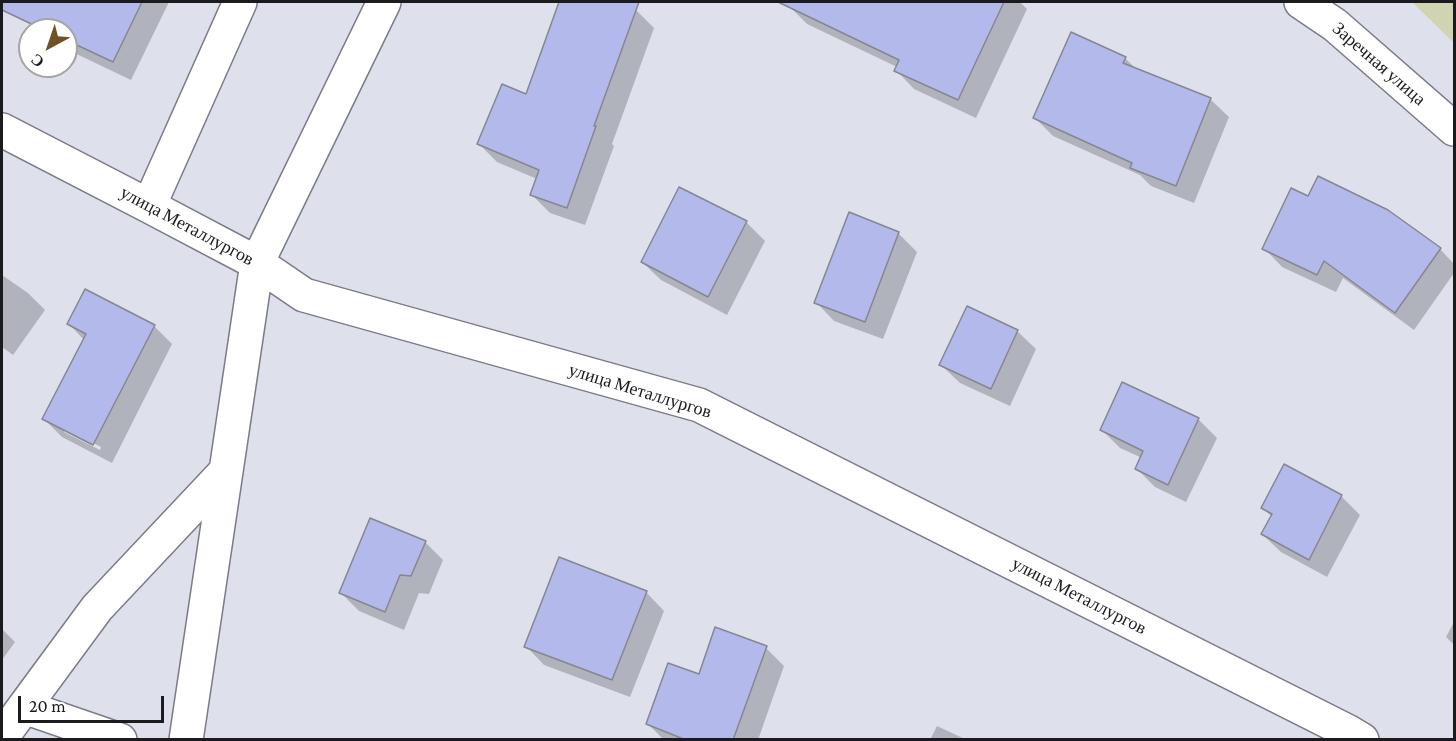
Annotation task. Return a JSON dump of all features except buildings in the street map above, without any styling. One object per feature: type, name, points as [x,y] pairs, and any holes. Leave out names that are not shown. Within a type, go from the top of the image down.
[{"type":"street","points":[[149,206],[240,2]]},
{"type":"street","points":[[186,740],[257,263],[384,2]]},
{"type":"street","name":"Заречная улица","points":[[1301,2],[1335,25],[1455,129]]},
{"type":"street","name":"улица Металлургов","points":[[2,130],[257,263],[304,295],[699,405],[1362,740]]},
{"type":"street","points":[[2,737],[97,608],[226,471]]},
{"type":"street","points":[[24,706],[120,740]]},
{"type":"green space","points":[[1412,2],[1454,2],[1454,43]]}]
